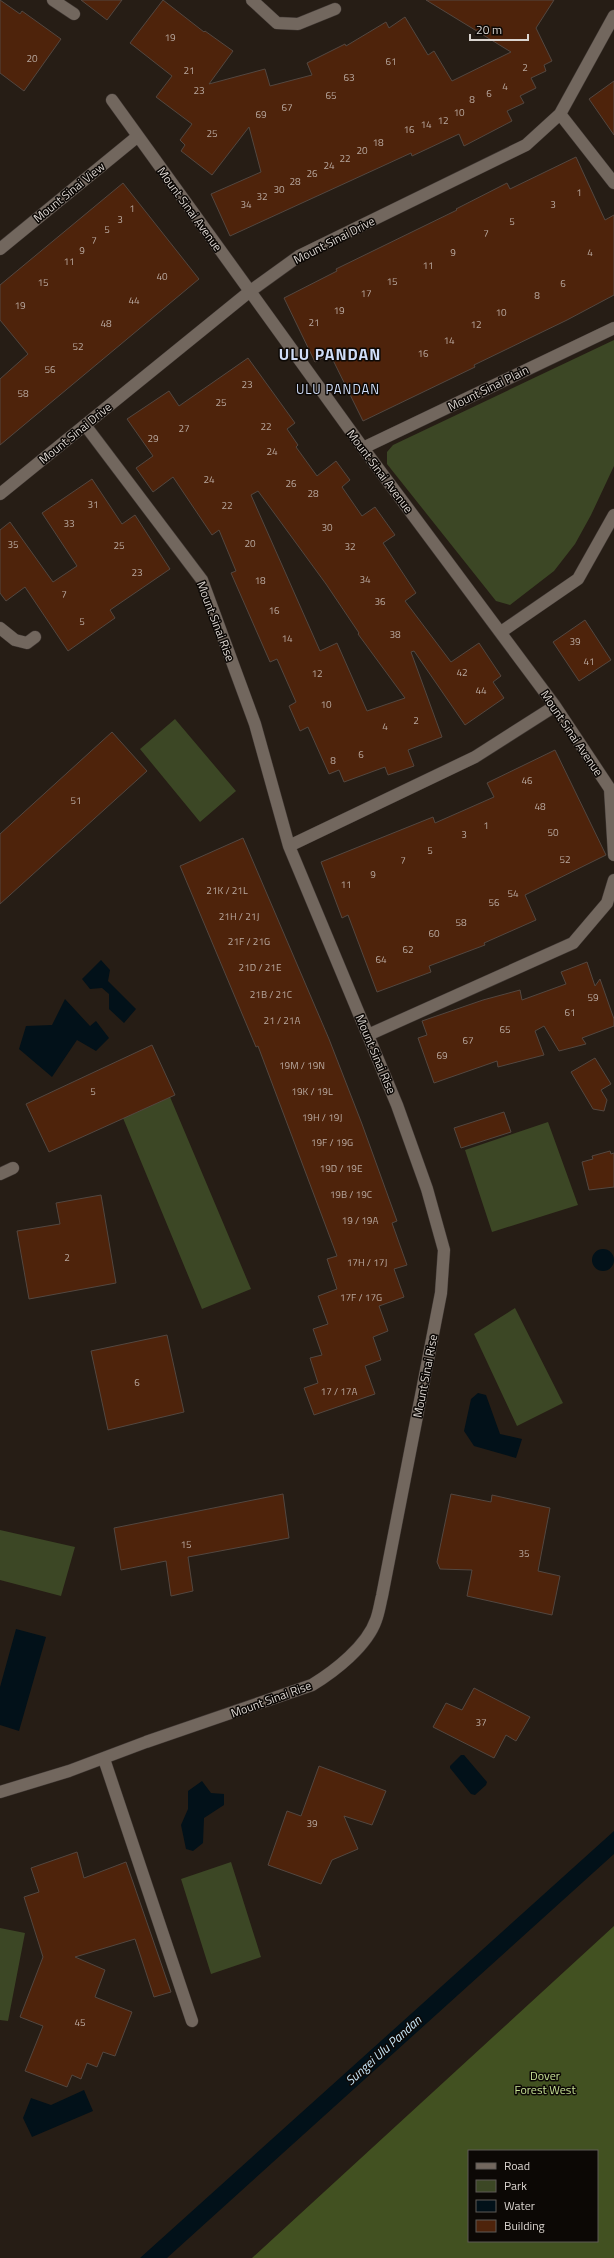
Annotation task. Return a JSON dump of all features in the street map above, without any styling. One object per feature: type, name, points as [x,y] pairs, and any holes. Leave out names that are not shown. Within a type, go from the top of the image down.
[{"type":"street","points":[[53,0],[74,14]]},
{"type":"street","points":[[252,0],[277,23],[298,24],[335,9]]},
{"type":"street","name":"Mount Sinai Drive","points":[[0,494],[249,292],[299,256],[526,145],[560,114],[614,16]]},
{"type":"street","name":"Mount Sinai Avenue","points":[[112,100],[249,292],[363,448],[555,706],[610,789],[614,855]]},
{"type":"street","points":[[560,114],[614,183]]},
{"type":"street","name":"Mount Sinai View","points":[[0,249],[138,136]]},
{"type":"street","name":"Mount Sinai Plain","points":[[363,448],[614,328]]},
{"type":"street","name":"Mount Sinai Rise","points":[[0,1792],[104,1759],[146,1742],[312,1685],[334,1671],[367,1636],[376,1621],[441,1293],[444,1250],[427,1189],[405,1126],[289,846],[254,724],[202,580],[84,425]]},
{"type":"street","points":[[501,632],[578,579],[614,515]]},
{"type":"street","points":[[0,628],[15,640],[27,643],[35,637]]},
{"type":"street","points":[[289,846],[475,757],[555,706]]},
{"type":"street","points":[[368,1035],[573,942],[607,903],[614,880]]},
{"type":"street","points":[[0,1174],[13,1168]]},
{"type":"street","points":[[104,1759],[192,2021]]},
{"type":"green space","points":[[614,340],[614,466],[591,515],[575,544],[554,571],[510,605],[496,601],[387,464],[387,452],[393,445]]},
{"type":"green space","points":[[175,719],[236,791],[200,822],[140,749]]},
{"type":"green space","points":[[170,1097],[251,1289],[202,1309],[123,1118]]},
{"type":"green space","points":[[548,1122],[578,1205],[492,1232],[465,1150]]},
{"type":"green space","points":[[515,1308],[563,1403],[517,1426],[474,1334]]},
{"type":"green space","points":[[0,1530],[75,1547],[61,1596],[0,1580]]},
{"type":"green space","points":[[231,1862],[261,1957],[211,1974],[181,1879]]},
{"type":"green space","name":"Dover Forest West","points":[[614,1926],[614,2258],[252,2258]]},
{"type":"green space","points":[[0,1928],[25,1933],[8,2021],[0,2020]]},
{"type":"water","points":[[101,960],[110,970],[108,981],[136,1009],[124,1023],[109,1009],[109,994],[102,988],[90,989],[82,979]]},
{"type":"water","points":[[65,999],[90,1026],[96,1021],[109,1038],[96,1051],[77,1040],[52,1077],[19,1049],[26,1026],[52,1025]]},
{"type":"water","points":[[603,1249],[611,1252],[614,1260],[611,1268],[603,1271],[595,1268],[592,1260],[595,1252]]},
{"type":"water","points":[[478,1393],[486,1395],[500,1434],[522,1439],[516,1458],[474,1446],[464,1431],[471,1399]]},
{"type":"water","points":[[16,1629],[46,1637],[19,1731],[0,1725],[0,1687]]},
{"type":"water","points":[[461,1755],[464,1755],[487,1782],[486,1785],[475,1795],[471,1794],[450,1768],[450,1766]]},
{"type":"water","points":[[202,1781],[211,1793],[224,1794],[224,1805],[204,1818],[203,1843],[193,1851],[186,1849],[181,1825],[188,1809],[188,1791]]},
{"type":"water","name":"Sungei Ulu Pandan","points":[[614,1831],[614,1854],[167,2258],[140,2258]]},
{"type":"water","points":[[84,2090],[93,2111],[32,2137],[23,2118],[31,2098],[51,2105]]},
{"type":"building","points":[[0,0],[20,14],[22,11],[61,39],[24,91],[0,73]]},
{"type":"building","points":[[81,0],[122,0],[107,20]]},
{"type":"building","points":[[163,0],[204,32],[205,31],[233,51],[209,84],[265,69],[270,86],[312,75],[307,63],[345,44],[346,46],[386,22],[389,28],[405,17],[428,55],[434,51],[452,81],[511,52],[426,0],[554,0],[536,28],[552,61],[544,65],[546,71],[531,78],[536,88],[520,96],[524,103],[507,111],[512,121],[464,146],[459,134],[412,156],[411,153],[230,236],[211,194],[261,172],[249,127],[212,175],[181,151],[185,145],[180,140],[192,124],[156,97],[172,76],[130,43]]},
{"type":"building","points":[[614,81],[614,135],[589,99]]},
{"type":"building","points":[[576,157],[605,220],[614,215],[614,295],[567,320],[474,365],[475,367],[363,421],[330,354],[315,362],[284,298],[337,271],[336,269],[457,210],[456,209],[507,183],[510,189]]},
{"type":"building","points":[[123,183],[199,279],[0,445],[0,379],[28,354],[0,320],[0,285]]},
{"type":"building","points":[[248,358],[295,423],[287,429],[298,445],[296,447],[317,476],[336,461],[350,480],[342,487],[362,516],[375,507],[395,535],[383,543],[416,593],[405,601],[451,662],[479,643],[501,676],[493,682],[504,698],[465,725],[414,651],[411,652],[442,737],[408,750],[414,766],[388,775],[385,767],[344,782],[339,770],[329,774],[308,727],[300,731],[289,706],[296,702],[277,659],[270,662],[231,573],[236,571],[219,530],[212,535],[173,477],[153,492],[136,468],[153,456],[127,419],[169,391],[179,406]],"holes":[[[258,491],[326,584],[359,633],[358,634],[405,698],[367,711],[337,643],[320,651],[251,495]]]},
{"type":"building","points":[[92,479],[122,524],[135,515],[170,569],[110,610],[115,618],[68,651],[25,587],[6,601],[0,593],[0,530],[10,522],[53,582],[77,566],[42,513]]},
{"type":"building","points":[[585,620],[611,660],[579,681],[553,642]]},
{"type":"building","points":[[112,732],[147,771],[0,904],[0,834]]},
{"type":"building","points":[[555,750],[606,855],[525,895],[536,920],[484,943],[485,945],[429,966],[431,972],[377,992],[348,915],[342,918],[321,862],[433,817],[435,823],[494,797],[487,783]]},
{"type":"building","points":[[243,838],[329,1039],[362,1124],[397,1221],[392,1223],[407,1265],[394,1269],[404,1297],[379,1306],[388,1331],[373,1337],[381,1360],[365,1366],[375,1394],[314,1415],[304,1388],[318,1383],[310,1358],[322,1355],[313,1329],[328,1324],[318,1296],[337,1289],[327,1259],[337,1256],[258,1046],[256,1047],[180,866]]},
{"type":"building","points":[[587,962],[595,986],[600,979],[614,1019],[614,1026],[582,1038],[586,1044],[559,1051],[544,1026],[535,1031],[544,1055],[498,1067],[497,1061],[434,1083],[418,1038],[427,1035],[422,1021],[483,1000],[520,990],[522,1000],[566,984],[561,972]]},
{"type":"building","points":[[152,1045],[175,1095],[49,1152],[26,1104]]},
{"type":"building","points":[[595,1058],[611,1084],[601,1090],[607,1100],[604,1111],[593,1109],[571,1072]]},
{"type":"building","points":[[504,1112],[511,1132],[461,1148],[454,1128]]},
{"type":"building","points":[[610,1151],[611,1154],[614,1153],[614,1187],[589,1190],[582,1162],[593,1159],[592,1156]]},
{"type":"building","points":[[101,1195],[116,1283],[29,1299],[17,1231],[60,1224],[56,1203]]},
{"type":"building","points":[[167,1335],[184,1412],[108,1430],[91,1351]]},
{"type":"building","points":[[283,1494],[289,1538],[188,1557],[193,1591],[171,1596],[166,1561],[121,1570],[114,1528]]},
{"type":"building","points":[[451,1494],[491,1502],[492,1495],[550,1508],[538,1571],[560,1576],[552,1615],[467,1596],[472,1570],[440,1569],[437,1562]]},
{"type":"building","points":[[474,1688],[530,1717],[516,1741],[506,1735],[494,1758],[433,1727],[446,1703],[462,1710]]},
{"type":"building","points":[[319,1766],[386,1791],[372,1825],[344,1816],[358,1849],[332,1860],[321,1884],[268,1865],[287,1811],[301,1816]]},
{"type":"building","points":[[77,1852],[84,1878],[126,1862],[171,1992],[154,1997],[135,1939],[75,1957],[105,1970],[95,1997],[132,2012],[115,2056],[103,2052],[97,2067],[87,2063],[81,2079],[72,2075],[67,2087],[25,2071],[43,2026],[20,2017],[43,1957],[24,1897],[39,1892],[31,1868]]},
{"type":"district","name":"ULU PANDAN","points":[[330,354]]},
{"type":"district","name":"ULU PANDAN","points":[[338,389]]}]
